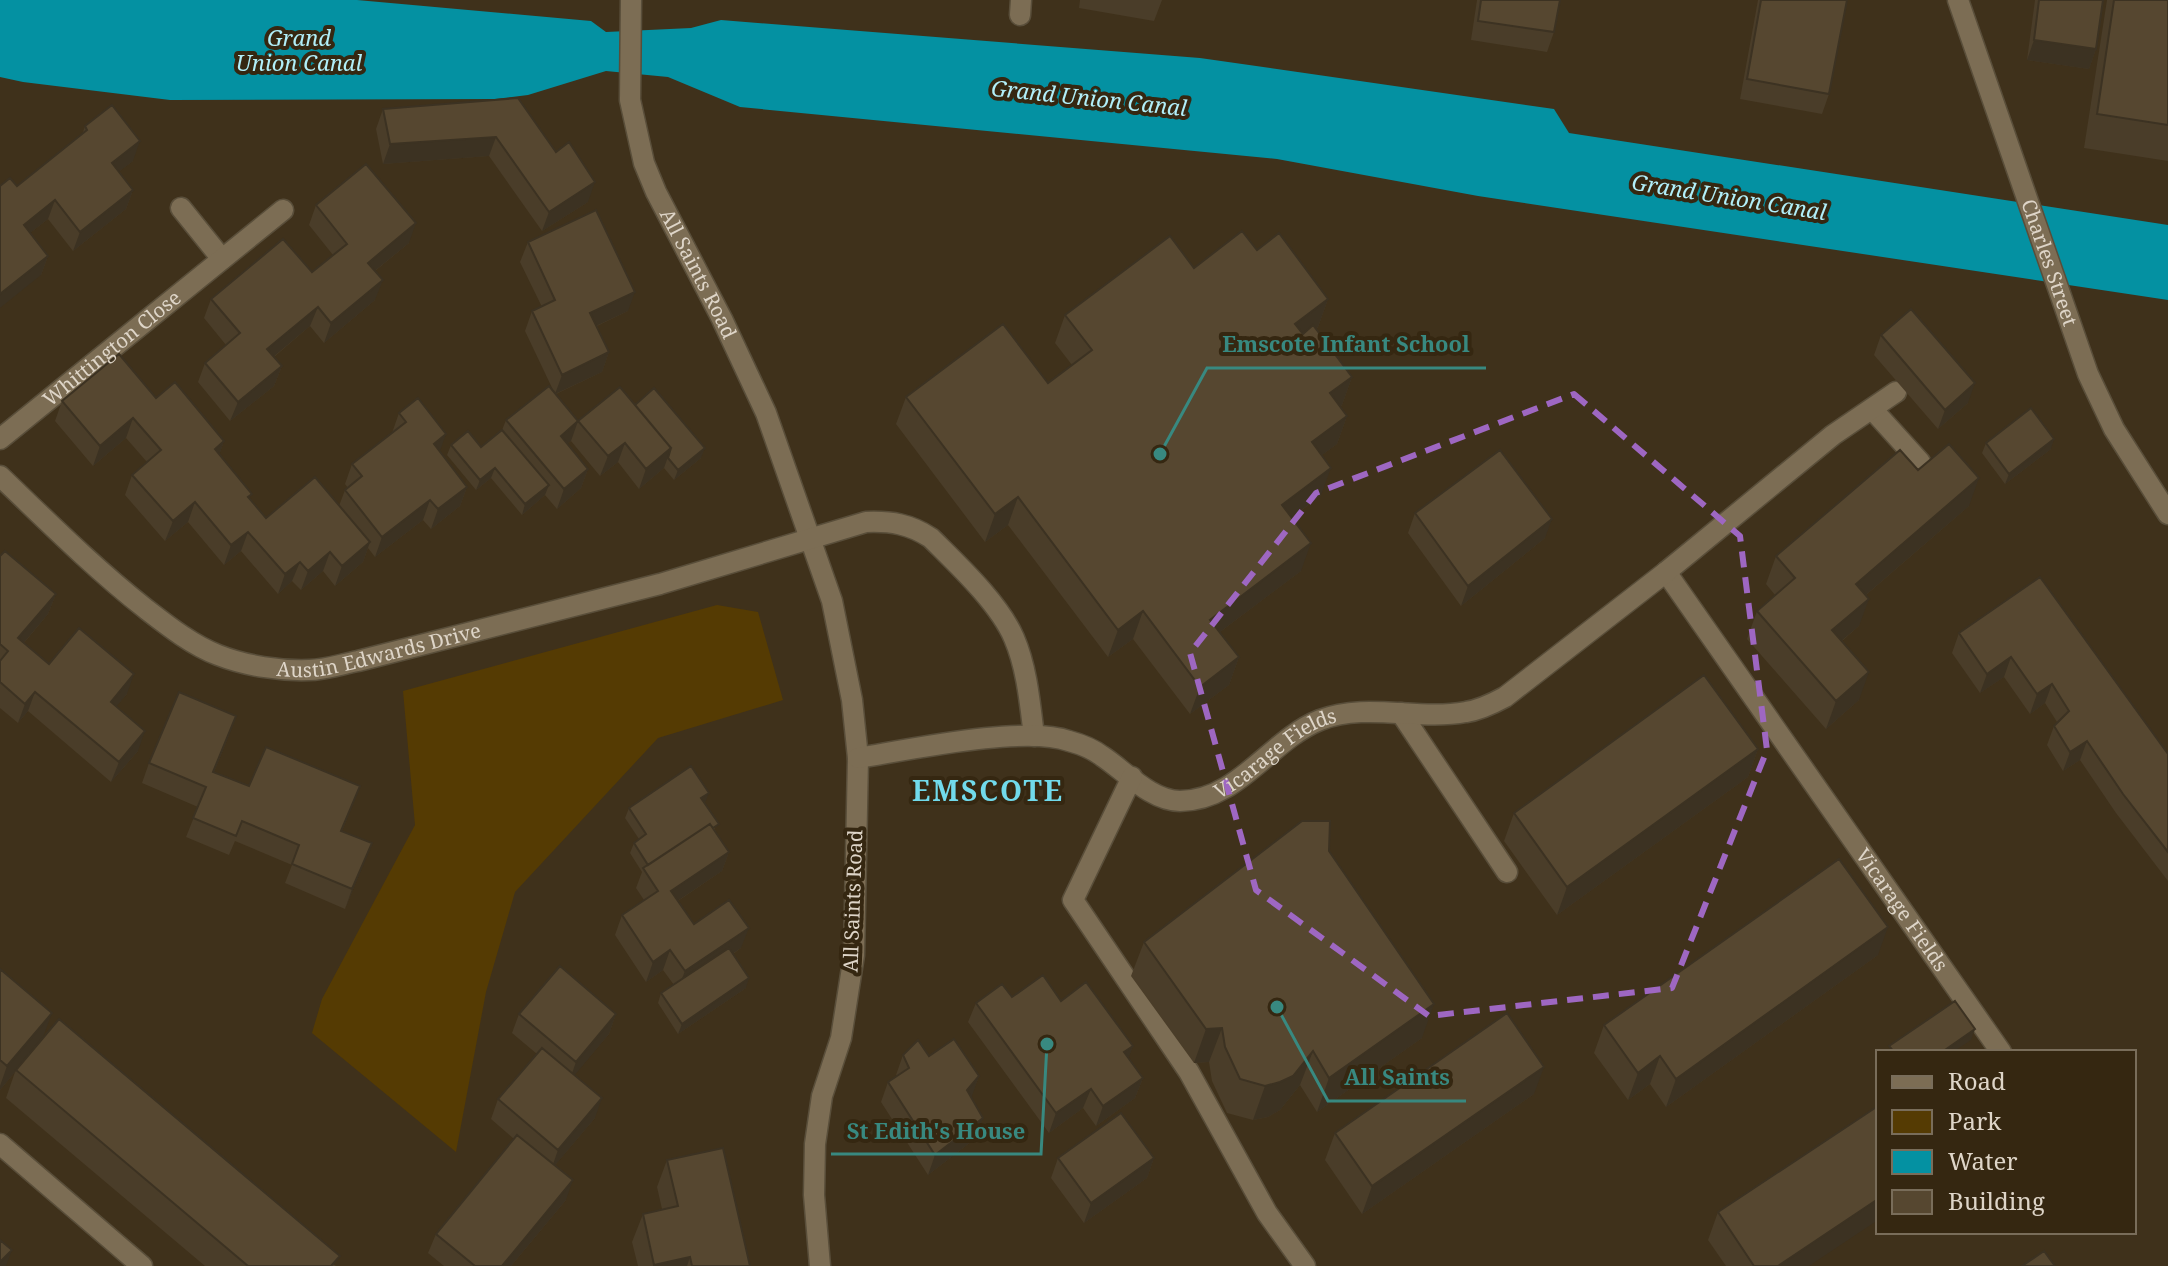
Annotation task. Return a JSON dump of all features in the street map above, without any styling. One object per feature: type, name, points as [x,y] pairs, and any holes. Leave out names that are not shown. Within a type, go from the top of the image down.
[{"type":"street","name":"All Saints Road","points":[[631,0],[630,100],[636,134],[656,192],[722,319],[766,413],[832,601],[852,700],[858,758],[854,955],[841,1038],[822,1096],[815,1144],[814,1195],[820,1266]]},
{"type":"street","name":"Charles Street","points":[[1958,0],[2074,336],[2114,429],[2168,514]]},
{"type":"street","points":[[181,208],[222,259]]},
{"type":"street","name":"Whittington Close","points":[[0,439],[283,210]]},
{"type":"street","name":"Vicarage Fields","points":[[858,758],[963,742],[1034,736],[1066,739],[1099,753],[1157,795],[1178,801],[1207,797],[1235,781],[1299,731],[1322,720],[1364,711],[1438,715],[1486,707],[1505,697],[1666,572],[1833,435],[1896,392]]},
{"type":"street","points":[[1872,409],[1920,462]]},
{"type":"street","name":"Austin Edwards Drive","points":[[0,476],[104,577],[170,628],[217,655],[274,668],[312,670],[358,661],[660,584],[810,539]]},
{"type":"street","points":[[810,539],[866,522],[900,523],[931,538],[1004,619],[1015,640],[1034,736]]},
{"type":"street","name":"Vicarage Fields","points":[[1666,572],[2000,1050]]},
{"type":"street","points":[[1401,713],[1507,872]]},
{"type":"street","points":[[1132,777],[1073,900],[1189,1072],[1267,1213],[1305,1266]]},
{"type":"street","points":[[0,1144],[142,1266]]},
{"type":"highlighted area","points":[[1574,394],[1740,536],[1767,750],[1672,988],[1429,1016],[1256,890],[1190,653],[1316,493]]},
{"type":"green space","points":[[717,605],[758,612],[783,700],[658,738],[515,892],[486,992],[456,1152],[312,1033],[322,999],[415,825],[403,691]]},
{"type":"water","name":"Grand Union Canal","points":[[0,0],[357,0],[591,21],[606,32],[691,28],[721,20],[1200,58],[1554,109],[1569,133],[2168,225],[2168,300],[1478,196],[1277,159],[740,107],[668,77],[606,71],[528,95],[495,99],[170,100],[23,82],[0,77]]},
{"type":"building","points":[[1481,0],[1560,0],[1554,32],[1478,21]]},
{"type":"building","points":[[1761,0],[1847,0],[1829,94],[1747,79]]},
{"type":"building","points":[[2039,0],[2103,0],[2096,49],[2034,40]]},
{"type":"building","points":[[2114,0],[2168,0],[2168,125],[2097,114]]},
{"type":"building","points":[[518,98],[556,152],[569,142],[595,182],[549,212],[496,137],[390,144],[383,109]]},
{"type":"building","points":[[112,105],[140,141],[112,163],[133,190],[80,232],[55,200],[24,225],[48,256],[0,294],[0,186],[10,178],[17,186],[87,130],[85,126]]},
{"type":"building","points":[[366,164],[416,223],[368,263],[383,280],[331,323],[318,307],[267,349],[282,366],[238,402],[205,363],[240,333],[211,299],[283,239],[312,272],[347,244],[316,205]]},
{"type":"building","points":[[596,210],[635,292],[590,313],[609,352],[562,375],[532,311],[555,300],[528,242]]},
{"type":"building","points":[[1242,231],[1257,250],[1279,233],[1328,299],[1295,324],[1303,334],[1313,325],[1352,377],[1330,393],[1347,416],[1312,442],[1331,468],[1282,505],[1311,543],[1210,620],[1239,657],[1200,687],[1143,611],[1118,630],[1018,497],[995,514],[906,397],[1003,324],[1048,383],[1092,350],[1065,315],[1170,236],[1194,268]]},
{"type":"building","points":[[1911,309],[1975,383],[1945,410],[1881,335]]},
{"type":"building","points":[[119,354],[156,398],[175,382],[224,441],[215,449],[252,494],[248,497],[266,518],[315,477],[370,542],[342,566],[330,552],[308,571],[300,562],[285,574],[248,532],[231,545],[195,502],[173,521],[132,475],[161,450],[133,418],[100,446],[62,401]]},
{"type":"building","points":[[549,386],[578,421],[561,436],[588,469],[564,489],[506,420]]},
{"type":"building","points":[[620,387],[671,448],[646,469],[625,443],[608,456],[578,421]]},
{"type":"building","points":[[654,388],[705,448],[678,470],[668,458],[671,448],[635,405]]},
{"type":"building","points":[[418,398],[446,434],[434,444],[467,487],[438,509],[430,500],[382,537],[345,490],[362,476],[352,464],[406,422],[399,413]]},
{"type":"building","points":[[2031,408],[2054,439],[2009,474],[1986,443]]},
{"type":"building","points":[[502,430],[549,485],[525,504],[495,468],[480,480],[451,445],[468,431],[481,447]]},
{"type":"building","points":[[1949,444],[1979,478],[1856,584],[1869,599],[1832,630],[1869,672],[1836,701],[1757,611],[1795,578],[1776,556],[1900,450],[1918,470]]},
{"type":"building","points":[[1500,450],[1552,519],[1468,586],[1415,513]]},
{"type":"building","points":[[5,551],[56,594],[18,638],[49,664],[79,628],[134,674],[111,702],[145,731],[119,762],[35,692],[25,704],[0,682],[0,661],[8,651],[0,644],[0,556]]},
{"type":"building","points":[[2040,577],[2168,754],[2168,852],[2087,741],[2070,752],[2054,726],[2069,711],[2052,684],[2037,694],[2011,657],[1987,674],[1959,633]]},
{"type":"building","points":[[1704,675],[1758,749],[1567,887],[1514,813]]},
{"type":"building","points":[[179,692],[236,716],[213,772],[249,786],[266,747],[360,786],[341,831],[372,843],[352,889],[292,864],[299,845],[242,821],[236,836],[193,818],[206,787],[149,763]]},
{"type":"building","points":[[691,766],[709,793],[701,798],[719,824],[713,828],[710,824],[648,865],[634,843],[646,834],[629,808]]},
{"type":"building","points":[[1302,821],[1330,821],[1329,851],[1434,1004],[1329,1078],[1313,1051],[1293,1076],[1265,1086],[1240,1079],[1225,1047],[1222,1028],[1206,1029],[1144,942]]},
{"type":"building","points":[[710,824],[729,852],[671,891],[694,924],[729,900],[749,928],[685,971],[670,950],[653,962],[622,915],[658,891],[643,868]]},
{"type":"building","points":[[1839,859],[1888,927],[1676,1079],[1660,1056],[1638,1073],[1604,1025]]},
{"type":"building","points":[[729,948],[749,978],[682,1024],[661,993]]},
{"type":"building","points":[[560,966],[616,1014],[576,1062],[519,1014]]},
{"type":"building","points":[[0,969],[52,1013],[7,1066],[0,1060]]},
{"type":"building","points":[[1043,975],[1061,1001],[1086,982],[1133,1046],[1124,1052],[1143,1078],[1103,1106],[1091,1089],[1056,1113],[976,1003],[1002,984],[1012,997]]},
{"type":"building","points":[[1955,1001],[1975,1029],[1945,1050],[1892,1050],[1889,1046]]},
{"type":"building","points":[[1507,1013],[1544,1067],[1372,1186],[1335,1133]]},
{"type":"building","points":[[59,1019],[340,1256],[331,1266],[248,1266],[16,1070]]},
{"type":"building","points":[[954,1039],[979,1076],[967,1090],[983,1118],[935,1155],[888,1082],[909,1068],[903,1055],[918,1040],[929,1056]]},
{"type":"building","points":[[542,1048],[602,1098],[558,1150],[498,1099]]},
{"type":"building","points":[[1876,1107],[1876,1200],[1778,1266],[1754,1266],[1718,1212]]},
{"type":"building","points":[[1121,1113],[1154,1158],[1091,1203],[1058,1158]]},
{"type":"building","points":[[517,1135],[573,1180],[502,1266],[475,1266],[436,1234]]},
{"type":"building","points":[[723,1148],[750,1266],[692,1266],[690,1257],[654,1265],[643,1214],[678,1206],[667,1160]]},
{"type":"building","points":[[0,1240],[12,1250],[0,1262]]},
{"type":"building","points":[[2044,1251],[2055,1266],[2022,1266]]},
{"type":"place","name":"Emscote Infant School","points":[[1160,454]]},
{"type":"place","name":"All Saints","points":[[1277,1007]]},
{"type":"place","name":"St Edith's House","points":[[1047,1044]]},
{"type":"district","name":"EMSCOTE","points":[[988,791]]}]
